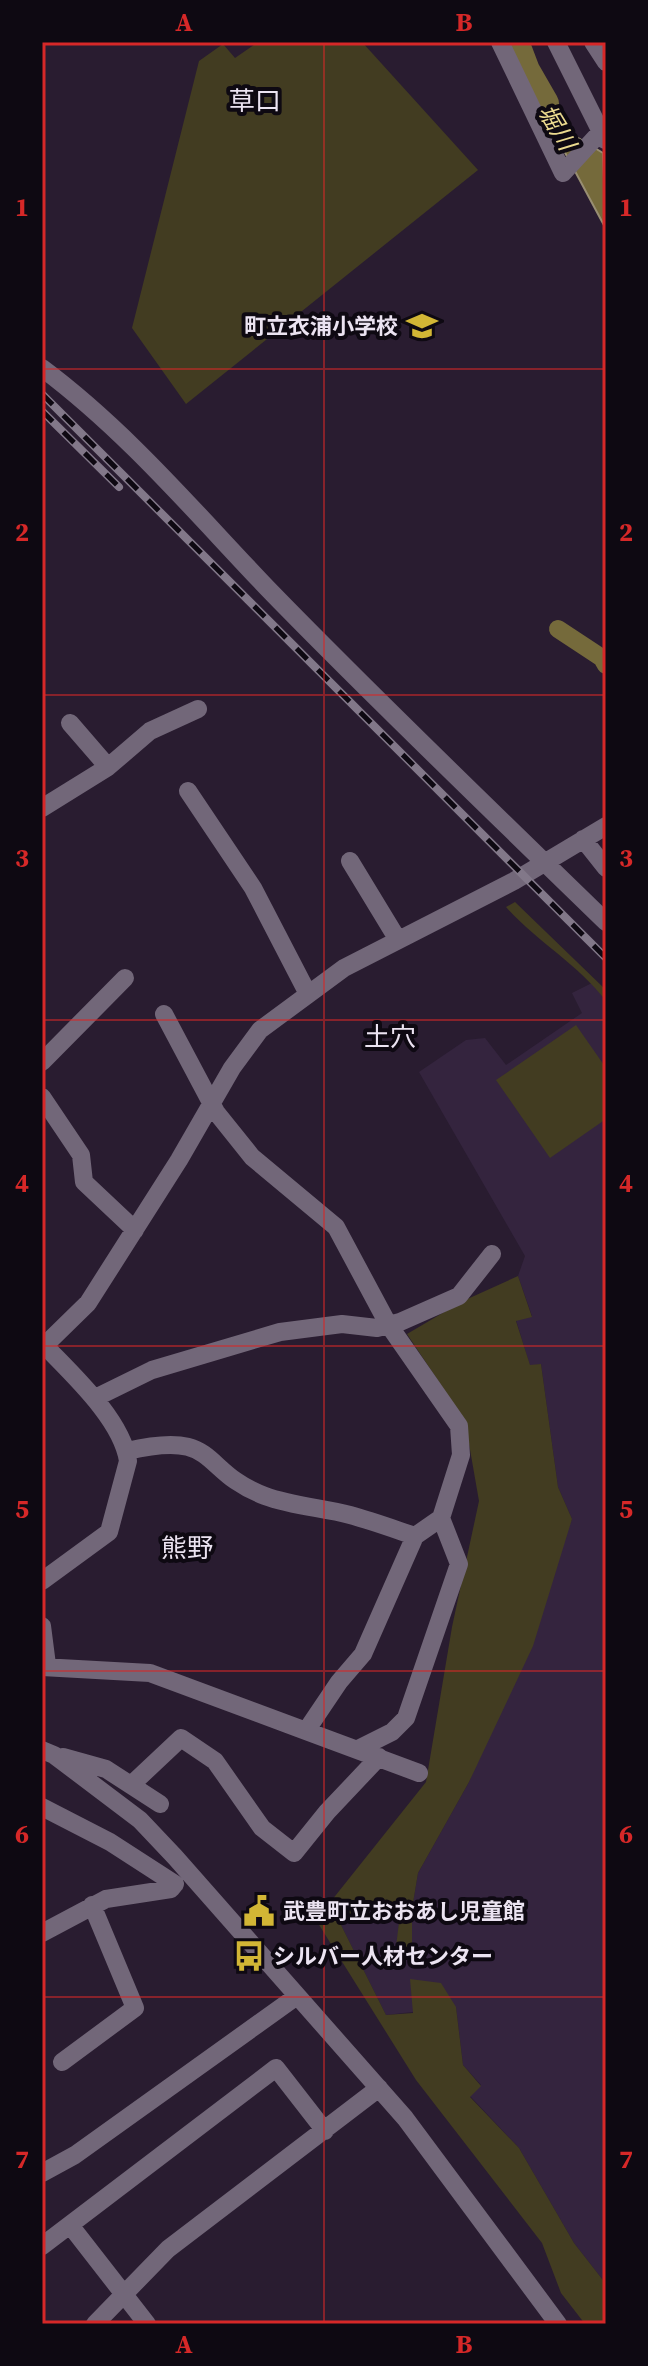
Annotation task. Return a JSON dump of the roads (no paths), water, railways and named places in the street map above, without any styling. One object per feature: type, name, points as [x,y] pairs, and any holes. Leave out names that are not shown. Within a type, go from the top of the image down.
[{"type":"street","points":[[500,42],[563,173],[604,133],[556,42]]},
{"type":"street","points":[[593,42],[606,62]]},
{"type":"street","points":[[42,368],[84,399],[158,468],[270,590],[606,922]]},
{"type":"street","points":[[42,808],[108,767],[150,731],[198,709]]},
{"type":"street","points":[[70,723],[108,767]]},
{"type":"street","points":[[188,791],[253,888],[308,994]]},
{"type":"street","points":[[42,1581],[109,1532],[122,1494],[127,1451],[95,1398],[43,1347],[88,1303],[232,1068],[260,1030],[344,968],[514,881],[606,826]]},
{"type":"street","points":[[583,839],[606,868]]},
{"type":"street","points":[[350,861],[398,940]]},
{"type":"street","points":[[42,1062],[125,978]]},
{"type":"street","points":[[164,1014],[212,1103],[252,1157],[330,1219],[350,1249],[388,1324],[459,1426],[461,1455],[441,1518],[415,1536],[363,1654],[339,1682],[306,1731]]},
{"type":"street","points":[[42,1097],[81,1155],[84,1182],[135,1230]]},
{"type":"street","points":[[95,1398],[152,1370],[280,1332],[323,1325],[377,1328],[459,1296],[492,1254]]},
{"type":"street","points":[[127,1451],[163,1442],[196,1448],[237,1482],[265,1496],[351,1515],[415,1536]]},
{"type":"street","points":[[358,1749],[392,1732],[406,1718],[459,1564],[441,1518]]},
{"type":"street","points":[[42,1626],[44,1666],[150,1673],[419,1773]]},
{"type":"street","points":[[131,1785],[181,1738],[215,1761],[262,1828],[294,1853],[327,1812],[379,1757]]},
{"type":"street","points":[[48,1753],[106,1769],[158,1803],[116,1845]]},
{"type":"street","points":[[48,1753],[140,1820],[379,2088],[558,2324]]},
{"type":"street","points":[[42,1807],[116,1845],[175,1884],[171,1889],[92,1905],[42,1933]]},
{"type":"street","points":[[62,2062],[135,2008],[92,1905]]},
{"type":"street","points":[[42,2173],[75,2155],[297,1996]]},
{"type":"street","points":[[42,2246],[276,2068],[325,2131]]},
{"type":"street","points":[[95,2324],[168,2249],[379,2088]]},
{"type":"street","points":[[70,2225],[147,2324]]},
{"type":"water","points":[[510,50],[570,133],[603,153],[606,229]]},
{"type":"waterway","name":"堀川","points":[[513,42],[524,71],[543,104]]},
{"type":"waterway","points":[[558,629],[602,658],[606,665]]},
{"type":"railway","points":[[42,394],[606,958]]},
{"type":"railway","points":[[42,411],[119,487]]},
{"type":"place","name":"町立衣浦小学校","points":[[422,326]]},
{"type":"place","name":"武豊町立おおあし児童館","points":[[259,1911]]},
{"type":"place","name":"シルバー人材センター","points":[[249,1956]]},
{"type":"district","name":"草口","points":[[255,101]]},
{"type":"district","name":"土穴","points":[[390,1037]]},
{"type":"district","name":"熊野","points":[[187,1548]]}]
